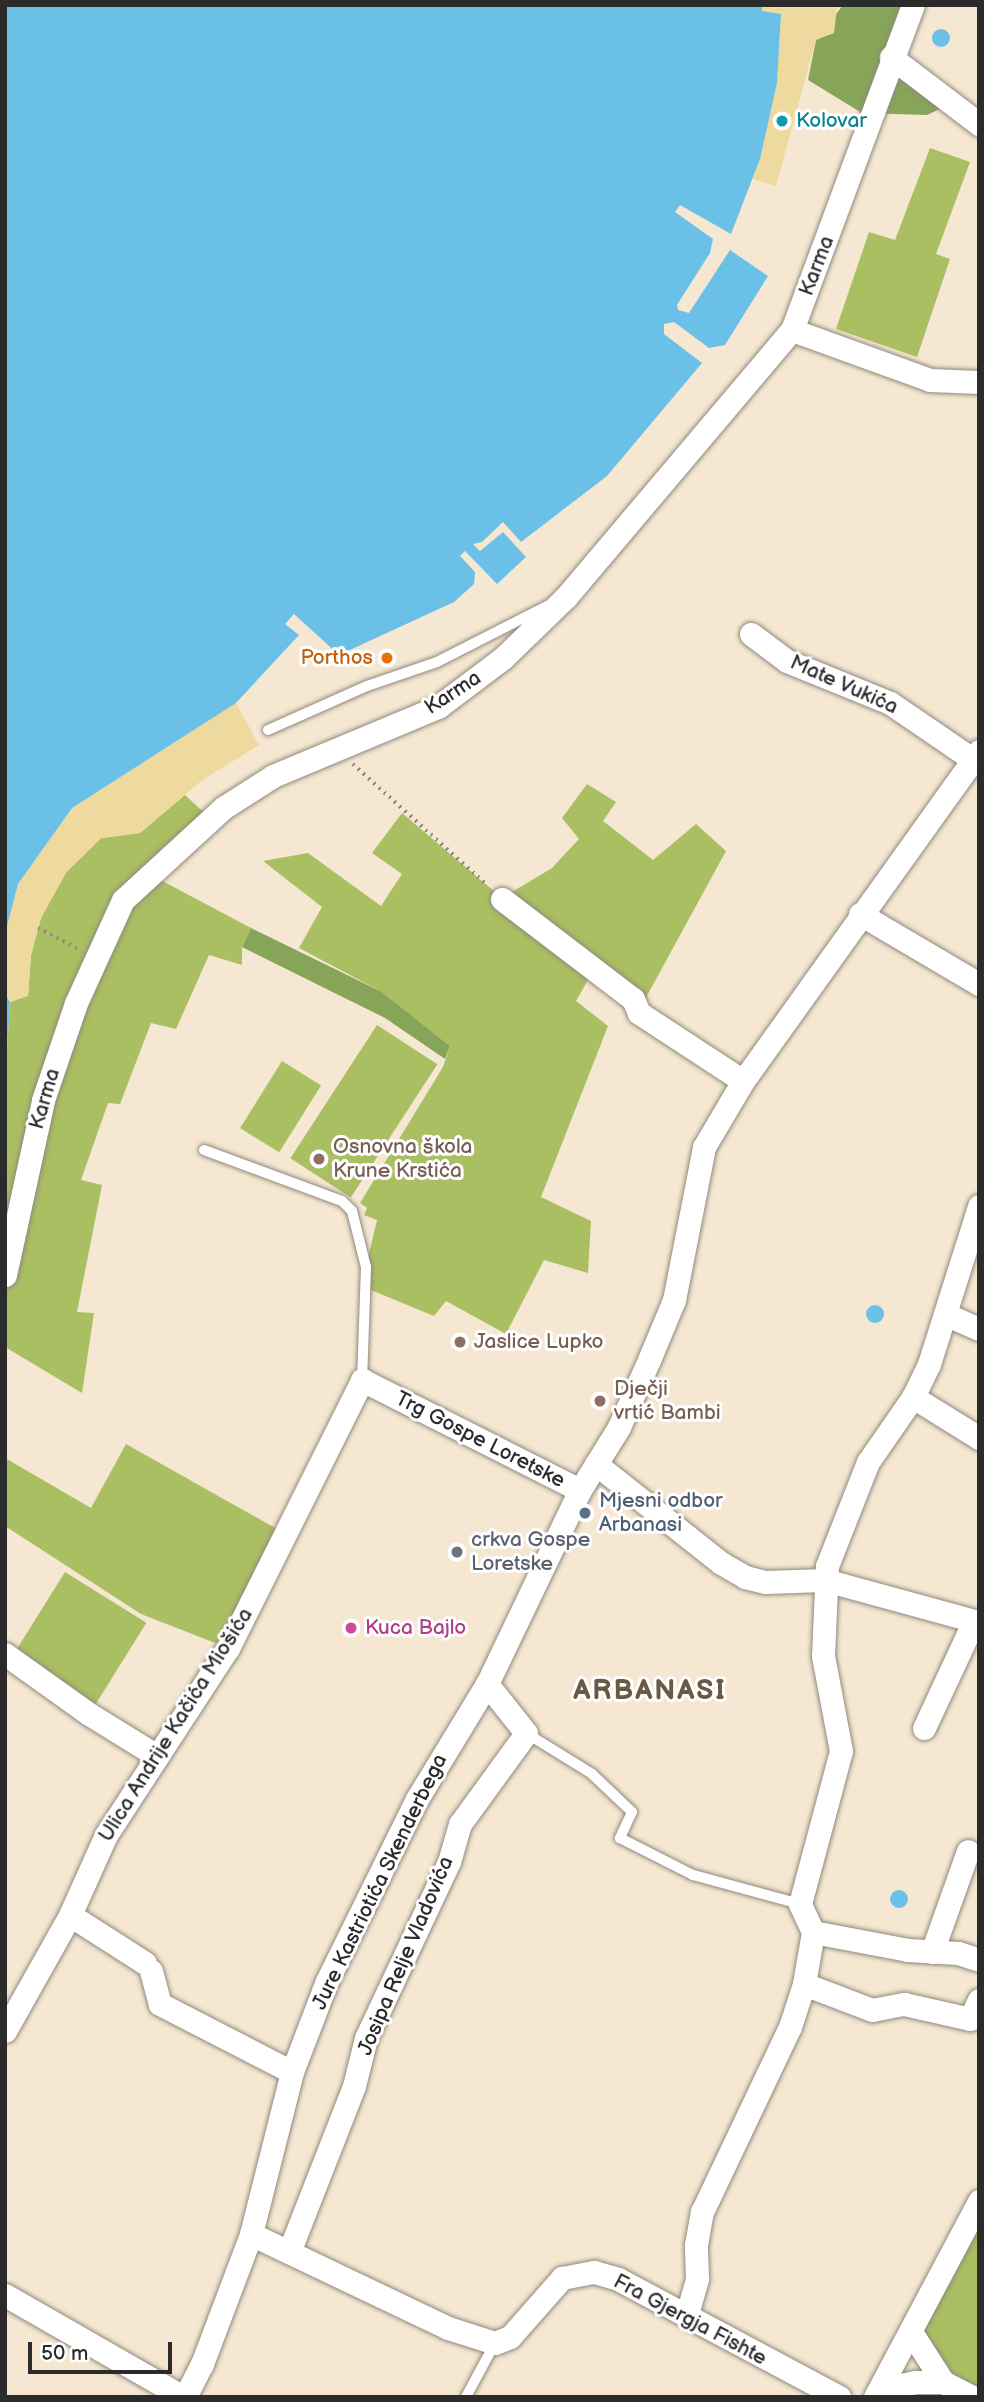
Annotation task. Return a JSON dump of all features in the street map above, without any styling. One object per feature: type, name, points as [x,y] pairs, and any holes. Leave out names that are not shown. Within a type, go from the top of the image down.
[{"type":"street","name":"Karma","points":[[5,1275],[43,1100],[96,958],[123,900],[223,808],[273,776],[438,707],[503,658],[566,597],[792,330],[891,57],[913,5]]},
{"type":"street","points":[[891,57],[979,124]]},
{"type":"street","points":[[792,330],[930,380],[979,382]]},
{"type":"street","name":"Mate Vukića","points":[[751,634],[787,661],[890,703],[976,755]]},
{"type":"street","points":[[580,1490],[619,1427],[674,1300],[704,1147],[743,1081],[976,755]]},
{"type":"street","points":[[502,899],[633,999],[639,1013],[743,1081]]},
{"type":"street","points":[[860,914],[979,984]]},
{"type":"street","points":[[687,2314],[697,2278],[696,2245],[702,2212],[790,2027],[804,1984],[813,1932],[800,1904],[841,1751],[823,1656],[825,1580],[835,1543],[868,1462],[913,1397],[929,1364],[979,1206]]},
{"type":"street","points":[[945,1314],[979,1329]]},
{"type":"street","name":"Trg Gospe Loretske","points":[[362,1380],[580,1490],[517,1623]]},
{"type":"street","name":"Ulica Andrije Kačića Miošića","points":[[5,2031],[70,1915],[106,1835],[228,1648],[362,1380]]},
{"type":"street","points":[[913,1397],[979,1438]]},
{"type":"street","points":[[596,1464],[721,1563],[745,1577],[765,1582],[825,1580],[976,1622],[924,1728]]},
{"type":"street","name":"Jure Kastriotića Skenderbega","points":[[184,2397],[202,2364],[251,2234],[292,2073],[327,1981],[400,1830],[487,1684],[517,1623]]},
{"type":"street","points":[[5,1654],[89,1714],[158,1756]]},
{"type":"street","points":[[487,1684],[526,1733]]},
{"type":"street","name":"Josipa Relje Vladovića","points":[[289,2252],[354,2086],[366,2038],[449,1862],[460,1824],[526,1733]]},
{"type":"street","points":[[932,1951],[968,1851]]},
{"type":"street","points":[[70,1915],[148,1967],[160,2004],[292,2073]]},
{"type":"street","points":[[813,1932],[958,1953],[979,1960]]},
{"type":"street","points":[[804,1984],[872,2010],[904,2004],[970,2019],[977,2007]]},
{"type":"street","points":[[877,2393],[979,2201]]},
{"type":"street","points":[[251,2234],[448,2328],[495,2343]]},
{"type":"street","name":"Fra Gjergja Fishte","points":[[495,2343],[510,2337],[548,2289],[577,2273],[618,2279],[687,2314],[806,2383],[839,2397]]},
{"type":"street","points":[[5,2295],[184,2397]]},
{"type":"street","points":[[911,2332],[943,2382]]},
{"type":"street","points":[[877,2393],[915,2382],[943,2382],[973,2397]]},
{"type":"lane","points":[[268,730],[367,686],[438,662],[566,597]]},
{"type":"lane","points":[[204,1150],[342,1201],[352,1211],[366,1267],[362,1380]]},
{"type":"lane","points":[[526,1733],[592,1774],[632,1812],[620,1838],[693,1875],[800,1904]]},
{"type":"lane","points":[[466,2397],[495,2343]]},
{"type":"path","points":[[356,767],[502,899]]},
{"type":"path","points":[[38,928],[96,958]]},
{"type":"green space","points":[[843,5],[913,5],[891,57],[952,103],[927,115],[862,113],[808,80],[816,40]]},
{"type":"green space","points":[[930,148],[970,162],[936,254],[950,259],[917,357],[836,329],[869,232],[895,240]]},
{"type":"green space","points":[[587,784],[616,802],[603,821],[653,860],[696,824],[726,851],[643,1003],[593,971],[576,1001],[608,1026],[541,1197],[591,1221],[588,1273],[544,1260],[506,1334],[446,1301],[434,1316],[366,1288],[366,1267],[377,1220],[364,1215],[367,1208],[360,1203],[443,1067],[450,1046],[382,992],[299,948],[322,907],[263,861],[308,853],[381,906],[402,874],[372,853],[402,813],[502,898],[552,868],[579,839],[562,818]]},
{"type":"green space","points":[[185,795],[211,819],[151,875],[251,928],[242,947],[242,965],[209,955],[176,1029],[151,1023],[120,1104],[108,1103],[81,1180],[102,1185],[77,1312],[94,1313],[82,1393],[5,1347],[5,1081],[10,1002],[28,995],[31,955],[41,918],[66,872],[101,838],[140,833]]},
{"type":"green space","points":[[251,928],[382,992],[450,1046],[445,1059],[385,1018],[242,947]]},
{"type":"green space","points":[[377,1025],[437,1064],[351,1198],[290,1158]]},
{"type":"green space","points":[[282,1061],[321,1085],[279,1152],[240,1128]]},
{"type":"green space","points":[[126,1444],[286,1534],[228,1648],[141,1614],[5,1526],[5,1458],[91,1508]]},
{"type":"green space","points":[[65,1572],[146,1623],[91,1712],[9,1661]]},
{"type":"green space","points":[[979,2201],[979,2397],[973,2397],[911,2332]]},
{"type":"sand","name":"Kolovar","points":[[762,5],[843,5],[837,8],[834,33],[816,40],[776,186],[753,179],[777,83],[781,15],[762,11]]},
{"type":"sand","points":[[236,703],[259,745],[201,781],[140,833],[101,838],[66,873],[41,918],[31,955],[28,996],[10,1002],[5,994],[5,934],[18,884],[72,808]]},
{"type":"water","points":[[5,5],[762,5],[762,11],[781,14],[777,83],[760,159],[731,234],[680,205],[675,212],[713,239],[710,253],[677,305],[678,310],[689,313],[730,250],[768,276],[725,345],[709,348],[674,322],[664,324],[664,334],[702,363],[607,476],[521,542],[503,522],[482,542],[473,544],[480,551],[503,532],[526,557],[497,584],[465,551],[460,556],[475,572],[474,584],[454,602],[339,655],[294,614],[285,624],[299,635],[236,703],[72,808],[18,884],[5,934]]},
{"type":"water","points":[[941,29],[947,32],[950,38],[947,44],[941,47],[935,44],[932,38],[935,32]]},
{"type":"water","points":[[5,994],[10,1002],[5,1081]]},
{"type":"water","points":[[871,1305],[879,1305],[884,1314],[882,1321],[871,1323],[866,1318],[866,1310]]},
{"type":"water","points":[[899,1890],[905,1893],[908,1899],[905,1905],[899,1908],[893,1905],[890,1899],[893,1893]]},
{"type":"place","name":"Kolovar","points":[[782,121]]},
{"type":"place","name":"Porthos","points":[[387,658]]},
{"type":"place","name":"Osnovna škola Krune Krstića","points":[[319,1159]]},
{"type":"place","name":"Jaslice Lupko","points":[[460,1342]]},
{"type":"place","name":"Dječji vrtić Bambi","points":[[600,1401]]},
{"type":"place","name":"Mjesni odbor Arbanasi","points":[[585,1513]]},
{"type":"place","name":"crkva Gospe Loretske","points":[[457,1552]]},
{"type":"place","name":"Kuca Bajlo","points":[[351,1628]]},
{"type":"district","name":"ARBANASI","points":[[650,1691]]}]
